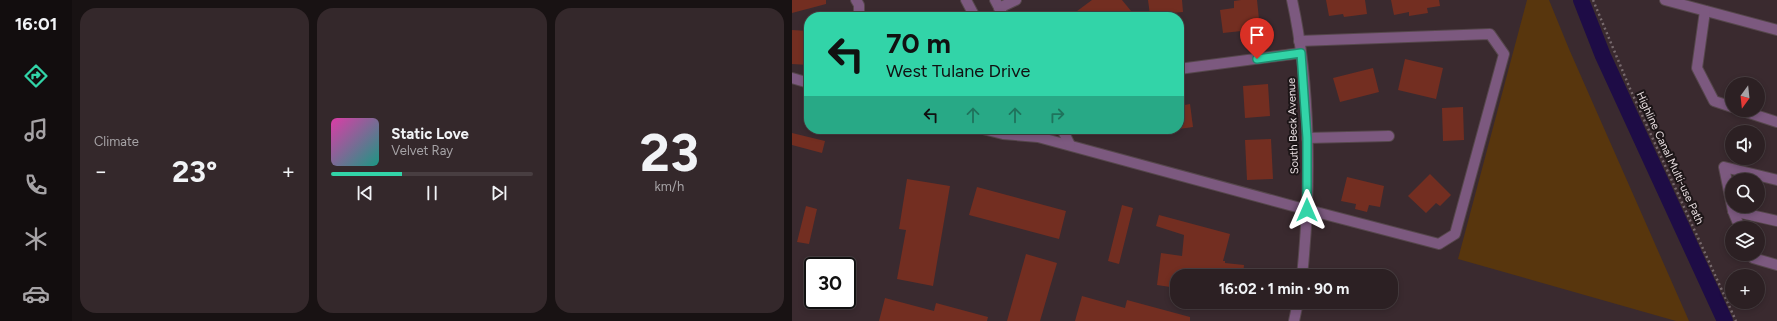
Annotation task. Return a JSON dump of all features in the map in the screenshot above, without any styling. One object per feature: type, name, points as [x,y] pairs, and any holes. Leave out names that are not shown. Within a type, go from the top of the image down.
[{"type":"street","points":[[856,0],[859,12]]},
{"type":"street","points":[[966,0],[972,12]]},
{"type":"street","points":[[997,4],[1016,0]]},
{"type":"street","name":"South Beck Avenue","points":[[1292,0],[1301,53],[1307,138],[1307,210],[1303,269]]},
{"type":"street","points":[[1665,0],[1777,30]]},
{"type":"street","points":[[1704,11],[1697,68],[1714,101],[1725,105]]},
{"type":"street","points":[[1039,134],[1070,145],[1307,210],[1439,244],[1455,234],[1504,54],[1490,34],[1299,41]]},
{"type":"street","points":[[1184,68],[1301,53]]},
{"type":"street","points":[[792,78],[804,82]]},
{"type":"street","points":[[1762,117],[1777,122]]},
{"type":"street","points":[[1064,134],[1070,145]]},
{"type":"street","points":[[1307,138],[1389,136]]},
{"type":"street","points":[[1725,173],[1724,167],[1748,173]]},
{"type":"street","points":[[1765,177],[1777,180]]},
{"type":"street","points":[[1742,213],[1777,221]]},
{"type":"street","points":[[1763,261],[1777,265]]},
{"type":"street","points":[[1294,321],[1297,309]]},
{"type":"path","name":"Highline Canal Multi-use Path","points":[[1593,0],[1634,99],[1736,321]]},
{"type":"shaded area","points":[[1527,0],[1549,0],[1569,49],[1689,321],[1676,321],[1458,259]]},
{"type":"building","points":[[792,0],[826,0],[826,4],[792,13]]},
{"type":"building","points":[[1092,0],[1122,0],[1131,11],[1130,12],[1076,12]]},
{"type":"building","points":[[1148,0],[1182,0],[1183,12],[1150,12]]},
{"type":"building","points":[[1257,0],[1260,29],[1223,33],[1220,10],[1234,8],[1234,1]]},
{"type":"building","points":[[1326,0],[1365,0],[1367,14],[1344,17],[1343,14],[1329,16]]},
{"type":"building","points":[[1391,0],[1439,0],[1440,6],[1427,8],[1428,13],[1409,16],[1409,12],[1394,15]]},
{"type":"building","points":[[792,30],[804,31],[804,65],[792,64]]},
{"type":"building","points":[[1405,59],[1443,68],[1436,99],[1398,90]]},
{"type":"building","points":[[1373,68],[1379,92],[1340,102],[1333,78]]},
{"type":"building","points":[[1268,84],[1270,116],[1245,118],[1243,86]]},
{"type":"building","points":[[1190,104],[1193,127],[1184,128],[1184,105]]},
{"type":"building","points":[[1463,107],[1464,140],[1443,141],[1442,108]]},
{"type":"building","points":[[792,133],[825,141],[822,153],[792,145]]},
{"type":"building","points":[[1271,139],[1273,179],[1247,180],[1245,140]]},
{"type":"building","points":[[1430,174],[1451,195],[1440,206],[1436,203],[1426,213],[1408,196]]},
{"type":"building","points":[[1347,177],[1384,186],[1380,207],[1369,205],[1367,212],[1355,209],[1356,204],[1341,201]]},
{"type":"building","points":[[907,179],[950,186],[933,286],[897,279],[906,230],[899,229]]},
{"type":"building","points":[[977,187],[1066,211],[1059,239],[969,215]]},
{"type":"building","points":[[1122,205],[1133,208],[1119,264],[1108,261]]},
{"type":"building","points":[[806,206],[817,209],[809,244],[797,242]]},
{"type":"building","points":[[1159,215],[1230,234],[1223,261],[1225,261],[1225,263],[1244,265],[1244,269],[1170,269],[1170,287],[1157,285],[1161,253],[1182,256],[1184,235],[1156,226]]},
{"type":"building","points":[[1026,254],[1057,263],[1040,321],[1007,321]]},
{"type":"building","points":[[1082,296],[1125,308],[1127,300],[1190,317],[1190,321],[1075,321]]},
{"type":"building","points":[[885,298],[934,311],[936,303],[988,317],[987,321],[879,321]]},
{"type":"waterway","points":[[1581,0],[1603,56],[1725,321]]},
{"type":"route","points":[[1257,59],[1301,53],[1307,138],[1307,210]]}]
